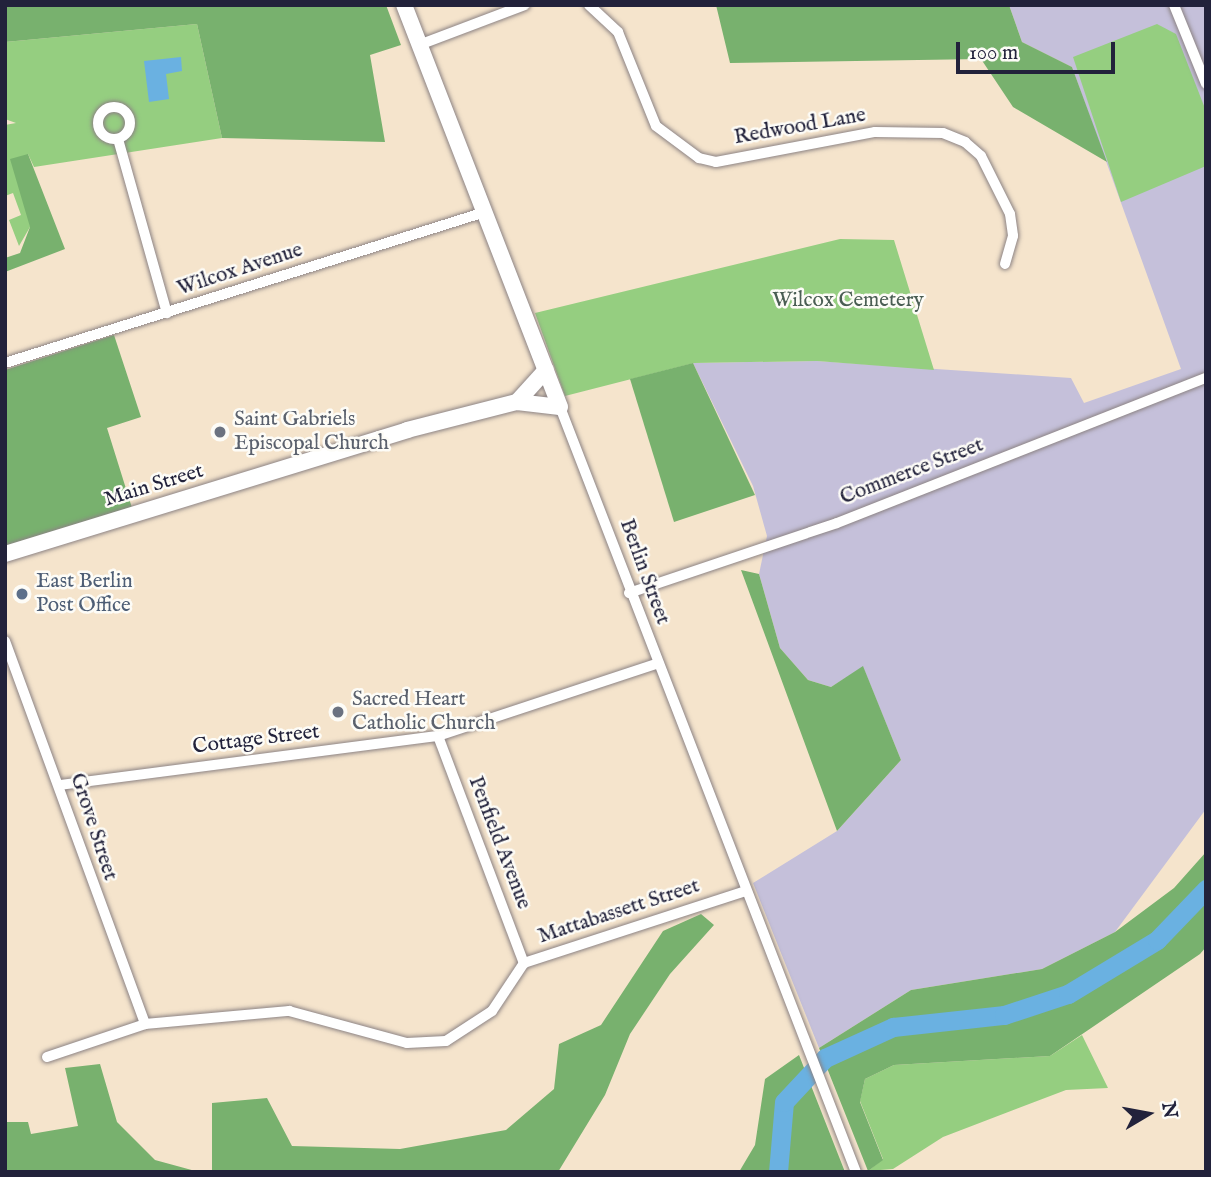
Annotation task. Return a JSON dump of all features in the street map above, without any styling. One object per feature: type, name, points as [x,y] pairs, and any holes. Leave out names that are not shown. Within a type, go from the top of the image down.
[{"type":"street","name":"Berlin Street","points":[[404,5],[546,370],[656,664],[856,1172]]},
{"type":"street","points":[[419,44],[525,5]]},
{"type":"street","name":"Redwood Lane","points":[[589,5],[618,32],[656,126],[699,158],[716,162],[875,132],[943,133],[965,142],[981,156],[1010,214],[1013,236],[1005,264]]},
{"type":"street","points":[[1174,5],[1206,84]]},
{"type":"street","points":[[118,139],[167,313]]},
{"type":"street","name":"Wilcox Avenue","points":[[5,363],[485,212]]},
{"type":"street","points":[[517,402],[546,370]]},
{"type":"street","name":"Commerce Street","points":[[629,593],[837,523],[1206,378]]},
{"type":"street","name":"Main Street","points":[[5,554],[517,402],[560,407]]},
{"type":"street","name":"Grove Street","points":[[5,641],[60,785],[145,1024]]},
{"type":"street","name":"Cottage Street","points":[[60,785],[438,736],[656,664]]},
{"type":"street","name":"Penfield Avenue","points":[[438,736],[524,963]]},
{"type":"street","name":"Mattabassett Street","points":[[47,1057],[145,1024],[289,1011],[393,1040],[434,1043],[482,1021],[524,963],[746,891]]},
{"type":"shaded area","points":[[1009,5],[1206,5],[1206,809],[1115,932],[1042,969],[911,990],[819,1048],[753,883],[837,831],[901,760],[863,667],[831,687],[808,680],[780,648],[759,574],[767,536],[753,486],[693,363],[817,361],[1071,378],[1084,403],[1181,369],[1072,67],[1022,42]]},
{"type":"green space","points":[[5,5],[386,5],[401,45],[370,55],[385,142],[222,138],[197,24],[5,42]]},
{"type":"green space","points":[[716,5],[1009,5],[1022,42],[1072,67],[1107,162],[1013,107],[981,59],[730,63]]},
{"type":"green space","points":[[197,24],[222,138],[34,167],[28,154],[30,227],[19,246],[9,220],[21,215],[13,193],[5,196],[5,125],[16,123],[5,119],[5,42]]},
{"type":"green space","points":[[1157,24],[1176,34],[1206,111],[1206,166],[1121,202],[1073,57]]},
{"type":"green space","points":[[28,154],[65,249],[5,272],[5,258],[20,253],[30,227],[10,159]]},
{"type":"green space","name":"Wilcox Cemetery","points":[[840,239],[894,240],[934,370],[817,361],[694,363],[565,396],[535,313]]},
{"type":"green space","points":[[114,335],[141,417],[107,428],[133,511],[5,552],[5,370]]},
{"type":"green space","points":[[693,363],[755,495],[674,522],[630,379]]},
{"type":"green space","points":[[741,570],[759,574],[780,648],[808,680],[831,687],[863,666],[901,760],[837,831]]},
{"type":"green space","points":[[1206,852],[1206,947],[1200,954],[1050,1056],[894,1065],[865,1079],[860,1102],[883,1160],[868,1171],[819,1048],[911,990],[1042,969],[1115,932],[1174,888]]},
{"type":"green space","points":[[701,914],[714,925],[670,974],[630,1034],[605,1095],[558,1172],[212,1172],[212,1103],[267,1098],[292,1146],[400,1149],[506,1130],[554,1089],[559,1044],[601,1025],[663,931]]},
{"type":"green space","points":[[1082,1035],[1108,1088],[1066,1090],[943,1137],[893,1169],[868,1171],[883,1159],[860,1101],[865,1079],[894,1065],[1050,1056]]},
{"type":"green space","points":[[799,1055],[845,1172],[739,1172],[755,1145],[765,1079]]},
{"type":"green space","points":[[100,1064],[117,1122],[155,1160],[199,1172],[5,1172],[5,1122],[28,1122],[31,1134],[78,1126],[65,1068]]},
{"type":"water","points":[[181,57],[182,71],[166,74],[169,99],[149,102],[144,61]]},
{"type":"waterway","points":[[778,1172],[784,1102],[825,1058],[893,1027],[1004,1015],[1068,994],[1157,940],[1206,889]]},
{"type":"place","name":"Saint Gabriels Episcopal Church","points":[[220,432]]},
{"type":"place","name":"East Berlin Post Office","points":[[22,594]]},
{"type":"place","name":"Sacred Heart Catholic Church","points":[[338,712]]}]
